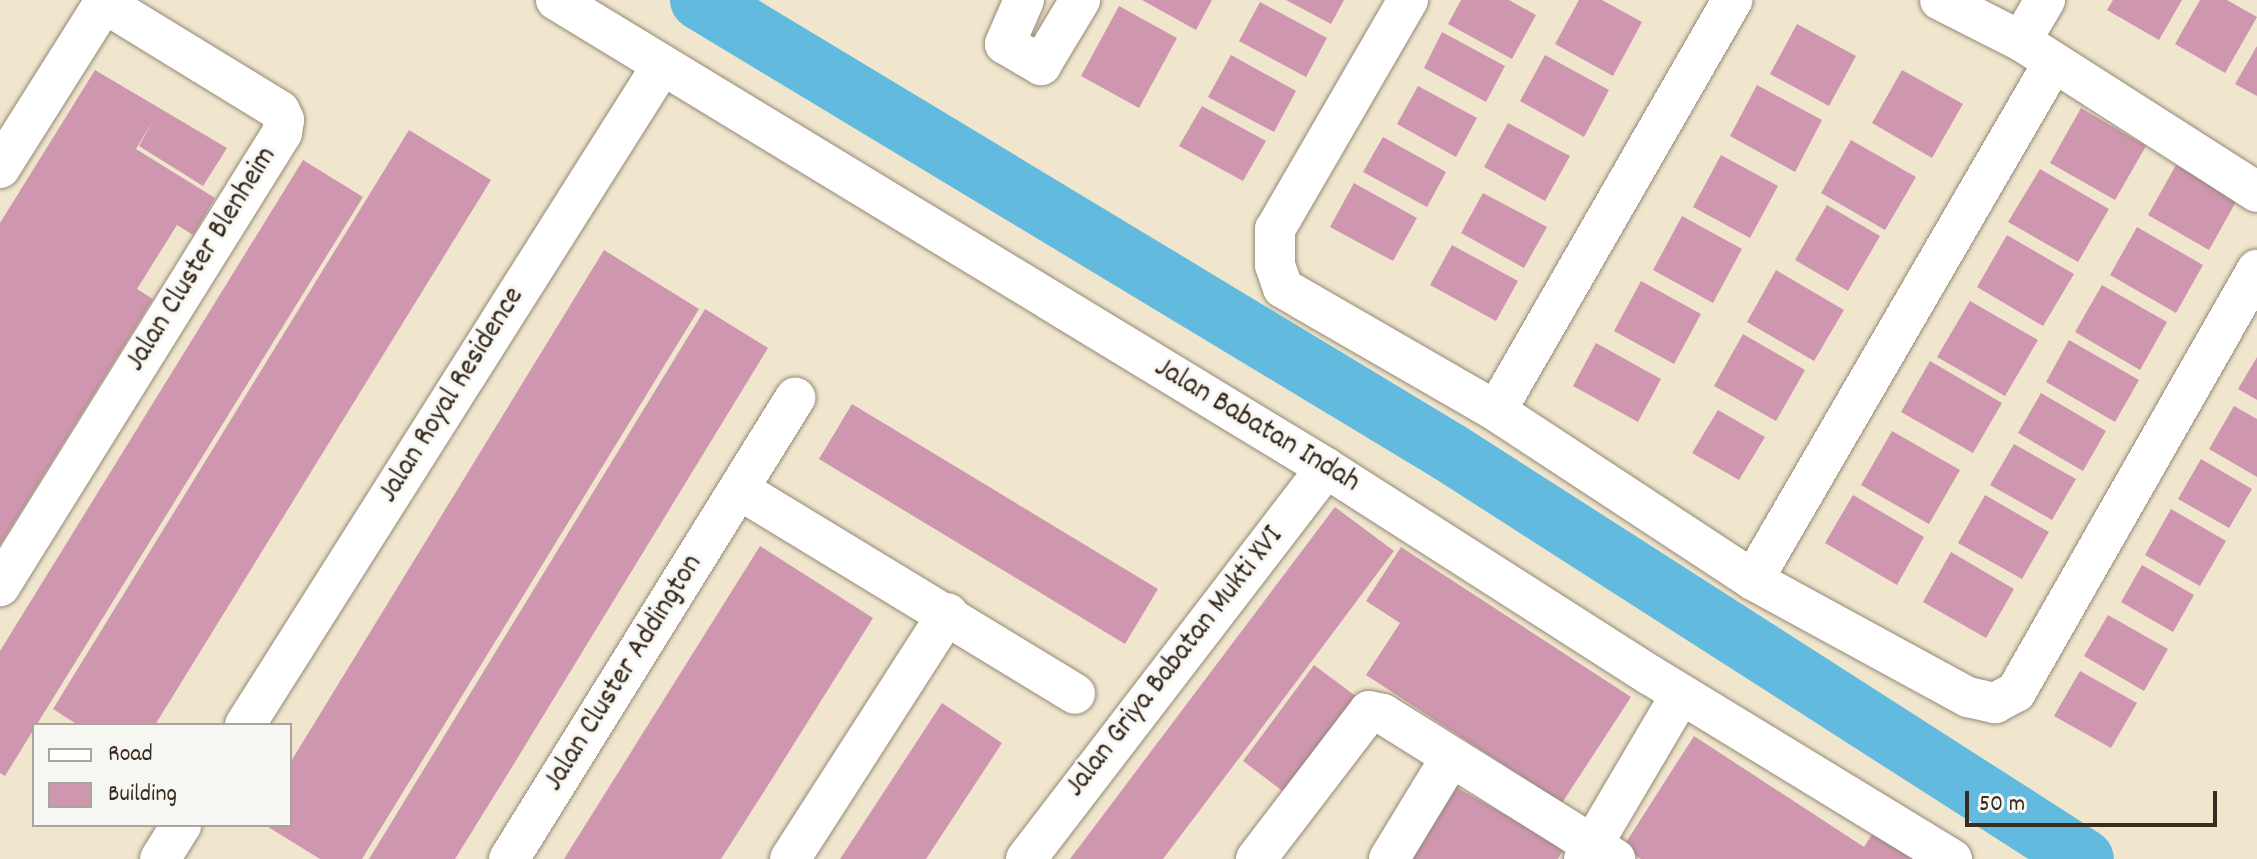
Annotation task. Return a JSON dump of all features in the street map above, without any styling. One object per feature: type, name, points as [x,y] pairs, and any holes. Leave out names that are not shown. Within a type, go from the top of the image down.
[{"type":"street","name":"Jalan Babatan Indah","points":[[556,0],[661,67],[1326,468],[1681,694],[1952,859]]},
{"type":"street","points":[[1024,0],[1005,44],[1041,65],[1080,0]]},
{"type":"street","points":[[1408,0],[1275,229],[1275,265],[1283,288],[1496,411],[1753,580],[1968,697],[1995,703],[2016,692],[2257,270]]},
{"type":"street","points":[[1496,411],[1732,0]]},
{"type":"street","points":[[1940,0],[1991,11],[2037,52],[2257,192]]},
{"type":"street","points":[[1753,580],[2037,52],[2045,0]]},
{"type":"street","name":"Jalan Cluster Blenheim","points":[[0,168],[104,3],[280,111],[284,120],[282,133],[0,586]]},
{"type":"street","name":"Jalan Royal Residence","points":[[246,723],[661,67]]},
{"type":"street","name":"Jalan Cluster Addington","points":[[509,859],[795,398]]},
{"type":"street","name":"Jalan Griya Babatan Mukti XVI","points":[[1026,859],[1326,468]]},
{"type":"street","points":[[740,490],[948,613],[1075,694]]},
{"type":"street","points":[[790,859],[948,613]]},
{"type":"street","points":[[1256,859],[1364,713],[1383,714],[1597,855],[1681,694]]},
{"type":"street","points":[[1389,859],[1451,757]]},
{"type":"street","points":[[160,859],[180,827]]},
{"type":"building","points":[[1142,0],[1212,0],[1196,30]]},
{"type":"building","points":[[1286,0],[1344,0],[1331,24]]},
{"type":"building","points":[[1461,0],[1509,0],[1536,15],[1512,59],[1448,24]]},
{"type":"building","points":[[1579,0],[1602,0],[1642,22],[1613,76],[1555,44]]},
{"type":"building","points":[[2113,0],[2182,0],[2159,40],[2107,10]]},
{"type":"building","points":[[2200,0],[2227,0],[2257,17],[2225,73],[2175,44]]},
{"type":"building","points":[[1260,2],[1327,38],[1306,77],[1239,41]]},
{"type":"building","points":[[1119,6],[1177,38],[1139,108],[1081,76]]},
{"type":"building","points":[[1797,24],[1856,56],[1829,106],[1770,74]]},
{"type":"building","points":[[1442,32],[1505,66],[1486,102],[1424,68]]},
{"type":"building","points":[[2257,46],[2257,96],[2235,84]]},
{"type":"building","points":[[1231,55],[1296,91],[1274,132],[1208,97]]},
{"type":"building","points":[[1545,55],[1609,90],[1584,137],[1520,101]]},
{"type":"building","points":[[95,70],[227,148],[203,186],[139,146],[154,119],[136,149],[215,198],[193,235],[177,225],[137,289],[153,299],[0,545],[0,223]]},
{"type":"building","points":[[1902,70],[1963,104],[1932,158],[1872,123]]},
{"type":"building","points":[[1757,85],[1822,120],[1795,172],[1730,136]]},
{"type":"building","points":[[1418,86],[1477,118],[1456,157],[1397,124]]},
{"type":"building","points":[[1202,106],[1266,141],[1243,181],[1179,146]]},
{"type":"building","points":[[2081,108],[2146,146],[2115,200],[2050,163]]},
{"type":"building","points":[[1508,123],[1570,156],[1545,201],[1484,167]]},
{"type":"building","points":[[409,130],[491,180],[156,723],[75,723],[53,709]]},
{"type":"building","points":[[1383,137],[1446,172],[1427,207],[1363,172]]},
{"type":"building","points":[[1851,140],[1916,177],[1885,230],[1821,193]]},
{"type":"building","points":[[1721,155],[1778,186],[1750,238],[1693,207]]},
{"type":"building","points":[[303,160],[363,197],[38,723],[32,723],[32,732],[5,776],[0,773],[0,651]]},
{"type":"building","points":[[2176,165],[2237,200],[2209,250],[2148,215]]},
{"type":"building","points":[[2040,169],[2109,209],[2078,262],[2008,222]]},
{"type":"building","points":[[1354,183],[1417,218],[1393,261],[1330,227]]},
{"type":"building","points":[[1483,193],[1547,227],[1524,268],[1461,233]]},
{"type":"building","points":[[1827,205],[1880,236],[1848,291],[1795,260]]},
{"type":"building","points":[[1682,216],[1742,249],[1713,303],[1653,270]]},
{"type":"building","points":[[2137,227],[2203,265],[2176,313],[2110,275]]},
{"type":"building","points":[[2007,235],[2074,274],[2043,326],[1977,287]]},
{"type":"building","points":[[1452,245],[1518,281],[1496,321],[1430,285]]},
{"type":"building","points":[[604,250],[699,309],[362,859],[320,859],[268,827],[292,827],[292,760]]},
{"type":"building","points":[[1776,270],[1844,310],[1814,361],[1747,322]]},
{"type":"building","points":[[1641,281],[1701,314],[1674,364],[1614,331]]},
{"type":"building","points":[[2102,285],[2167,322],[2140,370],[2075,332]]},
{"type":"building","points":[[1970,301],[2038,340],[2005,396],[1937,357]]},
{"type":"building","points":[[705,309],[768,348],[455,859],[369,859]]},
{"type":"building","points":[[1743,334],[1805,370],[1776,421],[1714,386]]},
{"type":"building","points":[[2069,340],[2139,380],[2115,422],[2046,382]]},
{"type":"building","points":[[1596,343],[1661,379],[1638,422],[1573,386]]},
{"type":"building","points":[[2257,357],[2257,400],[2238,389]]},
{"type":"building","points":[[1930,361],[2002,403],[1973,453],[1901,412]]},
{"type":"building","points":[[2041,393],[2106,431],[2083,471],[2018,433]]},
{"type":"building","points":[[852,404],[1158,589],[1125,644],[819,459]]},
{"type":"building","points":[[2234,406],[2257,419],[2257,477],[2209,449]]},
{"type":"building","points":[[1718,410],[1765,437],[1739,480],[1692,453]]},
{"type":"building","points":[[1892,431],[1960,470],[1929,524],[1861,485]]},
{"type":"building","points":[[2014,444],[2076,479],[2052,520],[1990,485]]},
{"type":"building","points":[[2201,459],[2252,489],[2229,528],[2178,499]]},
{"type":"building","points":[[1853,495],[1924,537],[1897,585],[1825,543]]},
{"type":"building","points":[[1985,495],[2049,532],[2022,579],[1958,543]]},
{"type":"building","points":[[1335,507],[1394,551],[1243,753],[1163,859],[1070,859]]},
{"type":"building","points":[[2171,509],[2226,541],[2200,586],[2145,555]]},
{"type":"building","points":[[760,546],[873,618],[721,859],[564,859]]},
{"type":"building","points":[[1401,547],[1631,697],[1562,803],[1366,675],[1400,623],[1366,601]]},
{"type":"building","points":[[1951,552],[2014,589],[1986,638],[1923,602]]},
{"type":"building","points":[[2142,565],[2194,595],[2173,632],[2121,602]]},
{"type":"building","points":[[2108,615],[2168,649],[2144,691],[2084,656]]},
{"type":"building","points":[[1314,665],[1365,703],[1293,799],[1243,761]]},
{"type":"building","points":[[2080,671],[2137,703],[2111,748],[2054,716]]},
{"type":"building","points":[[942,703],[1002,743],[926,859],[840,859]]},
{"type":"building","points":[[1694,736],[1864,847],[1874,831],[1917,859],[1641,859],[1623,847]]},
{"type":"building","points":[[1454,786],[1564,848],[1558,859],[1412,859]]},
{"type":"waterway","points":[[700,0],[1449,452],[2084,859]]}]
